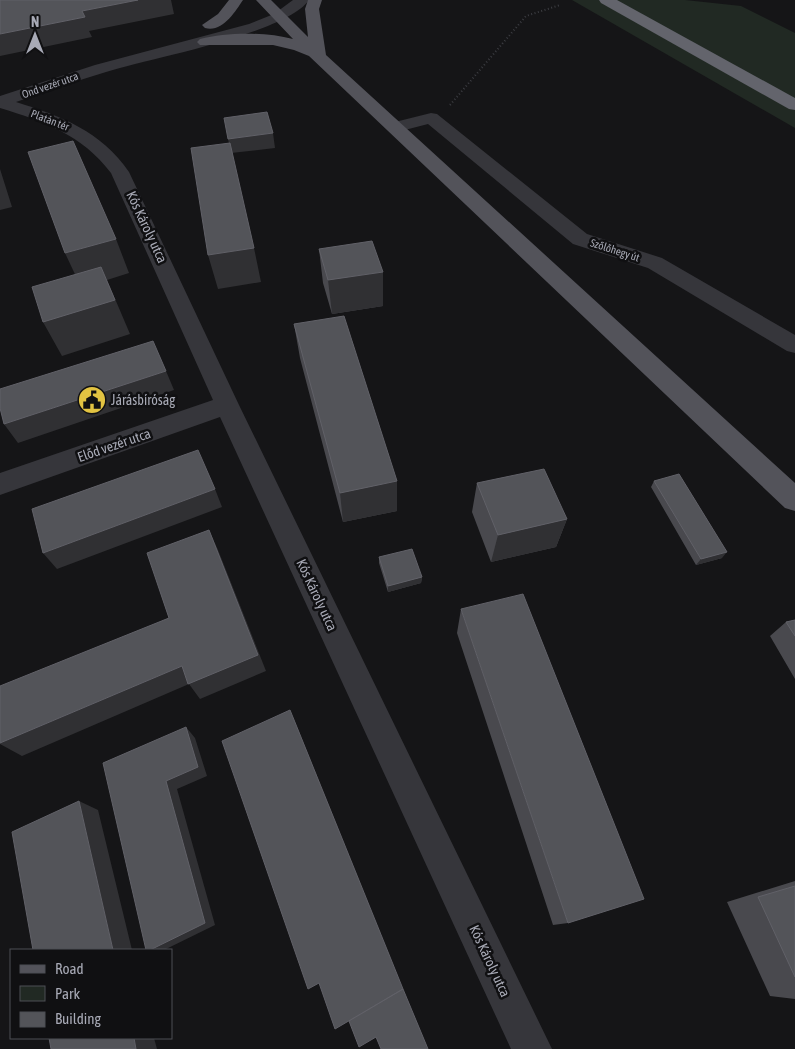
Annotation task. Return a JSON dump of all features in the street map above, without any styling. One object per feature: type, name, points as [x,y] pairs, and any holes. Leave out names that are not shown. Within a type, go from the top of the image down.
[{"type":"highway","points":[[606,0],[795,105]]},
{"type":"main road","points":[[210,26],[223,17],[236,0]]},
{"type":"main road","points":[[316,0],[312,9],[318,56]]},
{"type":"main road","points":[[264,8],[397,127],[795,500]]},
{"type":"main road","points":[[205,42],[263,39],[298,44],[318,56]]},
{"type":"street","points":[[101,68],[210,26],[264,8],[302,0]]},
{"type":"street","points":[[101,68],[205,42],[254,27],[264,8]]},
{"type":"street","name":"Ond vezér utca","points":[[0,102],[101,68]]},
{"type":"street","name":"Platán tér","points":[[0,102],[59,122],[98,144]]},
{"type":"street","points":[[397,127],[431,118]]},
{"type":"street","name":"Szőlőhegy út","points":[[431,118],[580,239],[655,263],[795,345]]},
{"type":"street","name":"Kós Károly utca","points":[[98,144],[123,178],[227,406],[532,1049]]},
{"type":"street","name":"Előd vezér utca","points":[[0,484],[227,406]]},
{"type":"path","points":[[431,118],[448,107],[526,16],[560,5]]},
{"type":"green space","points":[[572,0],[685,0],[741,6],[795,33],[795,128]]},
{"type":"building","points":[[0,0],[138,0],[82,11],[85,17],[0,34]]},
{"type":"building","points":[[267,112],[273,133],[228,139],[224,118]]},
{"type":"building","points":[[73,141],[116,239],[65,253],[28,152]]},
{"type":"building","points":[[230,143],[254,248],[208,255],[191,148]]},
{"type":"building","points":[[372,241],[383,272],[328,280],[319,249]]},
{"type":"building","points":[[101,267],[115,300],[43,322],[32,287]]},
{"type":"building","points":[[344,316],[397,481],[340,493],[294,324]]},
{"type":"building","points":[[153,341],[166,371],[4,424],[0,408],[0,389]]},
{"type":"building","points":[[198,450],[215,489],[43,553],[32,509]]},
{"type":"building","points":[[544,469],[567,519],[498,535],[477,483]]},
{"type":"building","points":[[679,474],[727,552],[701,559],[654,481]]},
{"type":"building","points":[[209,530],[258,655],[188,684],[182,666],[0,743],[0,686],[169,618],[147,553]]},
{"type":"building","points":[[412,549],[422,577],[388,586],[379,557]]},
{"type":"building","points":[[523,594],[644,899],[568,923],[461,609]]},
{"type":"building","points":[[795,620],[795,636],[786,622]]},
{"type":"building","points":[[290,710],[403,989],[335,1029],[319,983],[308,989],[222,741]]},
{"type":"building","points":[[186,727],[198,767],[166,781],[205,923],[152,949],[146,949],[103,763]]},
{"type":"building","points":[[79,801],[113,949],[33,949],[12,832]]},
{"type":"building","points":[[795,886],[795,977],[758,897]]},
{"type":"building","points":[[403,989],[428,1049],[381,1049],[376,1037],[359,1047],[349,1021]]},
{"type":"building","points":[[49,1039],[134,1039],[136,1049],[51,1049]]},
{"type":"place","name":"Járásbíróság","points":[[92,400]]}]
